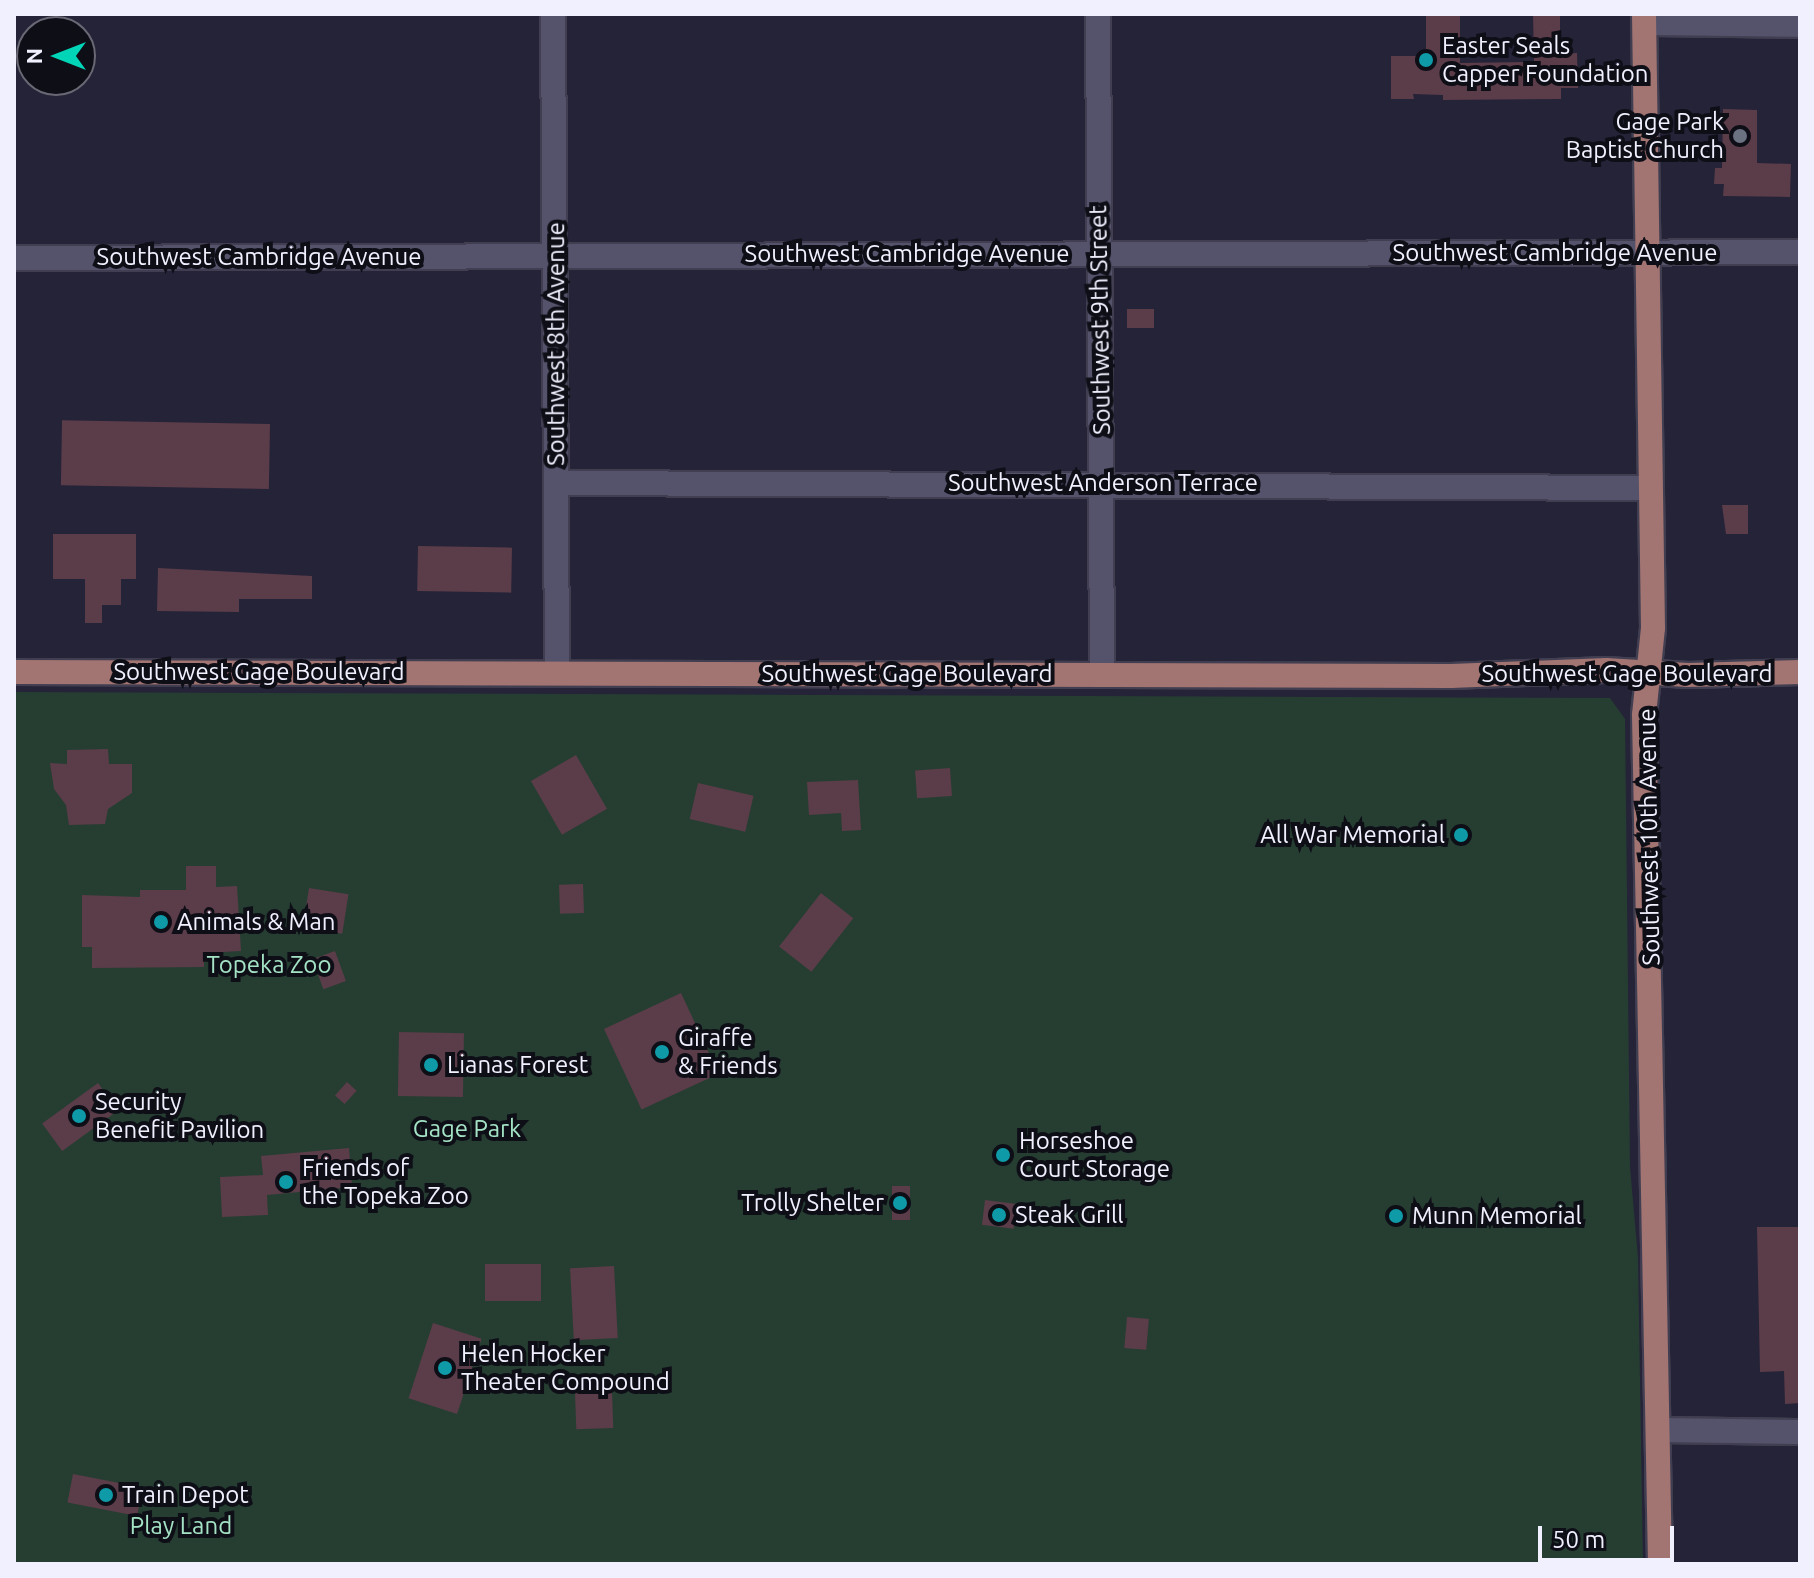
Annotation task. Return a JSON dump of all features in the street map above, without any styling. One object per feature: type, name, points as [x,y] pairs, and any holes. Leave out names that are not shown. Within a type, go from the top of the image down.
[{"type":"main road","name":"Southwest 10th Avenue","points":[[1644,19],[1645,254],[1653,628],[1644,715],[1660,1564]]},
{"type":"main road","name":"Southwest Gage Boulevard","points":[[14,672],[1800,672]]},
{"type":"street","name":"Southwest 8th Avenue","points":[[553,14],[557,673]]},
{"type":"street","name":"Southwest 9th Street","points":[[1098,14],[1102,674]]},
{"type":"street","points":[[1644,19],[1800,25]]},
{"type":"street","name":"Southwest Cambridge Avenue","points":[[14,258],[1800,252]]},
{"type":"street","name":"Southwest Anderson Terrace","points":[[556,483],[1101,482],[1649,488]]},
{"type":"street","points":[[1658,1430],[1800,1432]]},
{"type":"green space","name":"Gage Park","points":[[14,692],[1610,698],[1625,719],[1630,1167],[1638,1258],[1643,1564],[14,1564]]},
{"type":"building","name":"Easter Seals Capper Foundation","points":[[1426,14],[1460,14],[1460,63],[1534,62],[1533,14],[1560,14],[1560,54],[1577,53],[1578,88],[1561,88],[1561,99],[1443,100],[1443,95],[1413,94],[1414,99],[1391,99],[1391,56],[1426,56]]},
{"type":"building","name":"Gage Park Baptist Church","points":[[1723,109],[1757,110],[1757,163],[1791,164],[1790,197],[1723,196],[1724,184],[1714,184],[1715,168],[1722,168]]},
{"type":"building","points":[[1127,309],[1154,309],[1154,328],[1127,328]]},
{"type":"building","points":[[62,420],[270,424],[269,489],[61,485]]},
{"type":"building","points":[[1722,505],[1748,505],[1748,534],[1726,534]]},
{"type":"building","points":[[53,534],[136,534],[136,579],[121,579],[121,605],[102,605],[102,623],[85,623],[85,579],[53,579]]},
{"type":"building","points":[[418,546],[512,548],[511,593],[417,591]]},
{"type":"building","points":[[158,568],[312,576],[312,599],[239,599],[239,612],[157,611]]},
{"type":"building","points":[[108,749],[109,764],[132,764],[132,793],[108,809],[105,824],[69,825],[66,805],[54,789],[50,763],[67,764],[67,750]]},
{"type":"building","points":[[576,755],[607,809],[562,835],[531,781]]},
{"type":"building","points":[[950,768],[952,796],[917,798],[915,770]]},
{"type":"building","points":[[858,780],[861,830],[842,831],[841,813],[809,815],[807,782]]},
{"type":"building","points":[[698,783],[754,796],[745,832],[690,819]]},
{"type":"building","name":"Animals & Man","points":[[186,866],[216,866],[216,887],[237,886],[241,951],[204,953],[204,967],[92,968],[92,947],[82,947],[82,895],[140,897],[140,890],[186,890]]},
{"type":"building","points":[[583,884],[584,913],[560,914],[559,885]]},
{"type":"building","points":[[309,888],[349,894],[342,934],[303,928]]},
{"type":"building","points":[[821,893],[853,918],[811,972],[779,947]]},
{"type":"building","points":[[335,951],[346,981],[323,989],[312,959]]},
{"type":"building","name":"Giraffe & Friends","points":[[681,993],[719,1074],[642,1110],[604,1029]]},
{"type":"building","name":"Lianas Forest","points":[[399,1032],[464,1033],[463,1097],[398,1096]]},
{"type":"building","points":[[347,1082],[357,1091],[345,1104],[335,1095]]},
{"type":"building","name":"Security Benefit Pavilion","points":[[98,1083],[118,1111],[62,1151],[42,1124]]},
{"type":"building","name":"Friends of the Topeka Zoo","points":[[349,1148],[352,1187],[267,1195],[268,1215],[222,1217],[220,1177],[263,1175],[261,1156]]},
{"type":"building","name":"Trolly Shelter","points":[[892,1186],[910,1186],[910,1220],[892,1220]]},
{"type":"building","name":"Steak Grill","points":[[985,1200],[1017,1204],[1014,1229],[982,1225]]},
{"type":"building","points":[[1757,1227],[1800,1227],[1800,1403],[1785,1404],[1784,1371],[1760,1372]]},
{"type":"building","points":[[485,1264],[541,1264],[541,1301],[485,1301]]},
{"type":"building","points":[[614,1266],[618,1338],[574,1340],[570,1268]]},
{"type":"building","points":[[1127,1317],[1149,1319],[1146,1350],[1124,1348]]},
{"type":"building","name":"Helen Hocker Theater Compound","points":[[433,1323],[482,1339],[457,1414],[409,1398]]},
{"type":"building","points":[[612,1392],[613,1428],[576,1429],[575,1393]]},
{"type":"building","name":"Train Depot","points":[[73,1474],[143,1488],[137,1516],[67,1502]]},
{"type":"place","name":"Easter Seals Capper Foundation","points":[[1426,60]]},
{"type":"place","name":"Gage Park Baptist Church","points":[[1740,136]]},
{"type":"place","name":"All War Memorial","points":[[1461,835]]},
{"type":"place","name":"Animals & Man","points":[[161,922]]},
{"type":"place","name":"Giraffe & Friends","points":[[662,1052]]},
{"type":"place","name":"Lianas Forest","points":[[431,1065]]},
{"type":"place","name":"Security Benefit Pavilion","points":[[79,1116]]},
{"type":"place","name":"Horseshoe Court Storage","points":[[1003,1155]]},
{"type":"place","name":"Friends of the Topeka Zoo","points":[[286,1182]]},
{"type":"place","name":"Trolly Shelter","points":[[900,1203]]},
{"type":"place","name":"Steak Grill","points":[[999,1215]]},
{"type":"place","name":"Munn Memorial","points":[[1396,1216]]},
{"type":"place","name":"Helen Hocker Theater Compound","points":[[445,1368]]},
{"type":"place","name":"Train Depot","points":[[106,1495]]},
{"type":"park label","name":"Topeka Zoo","points":[[269,965]]},
{"type":"park label","name":"Play Land","points":[[181,1526]]}]
